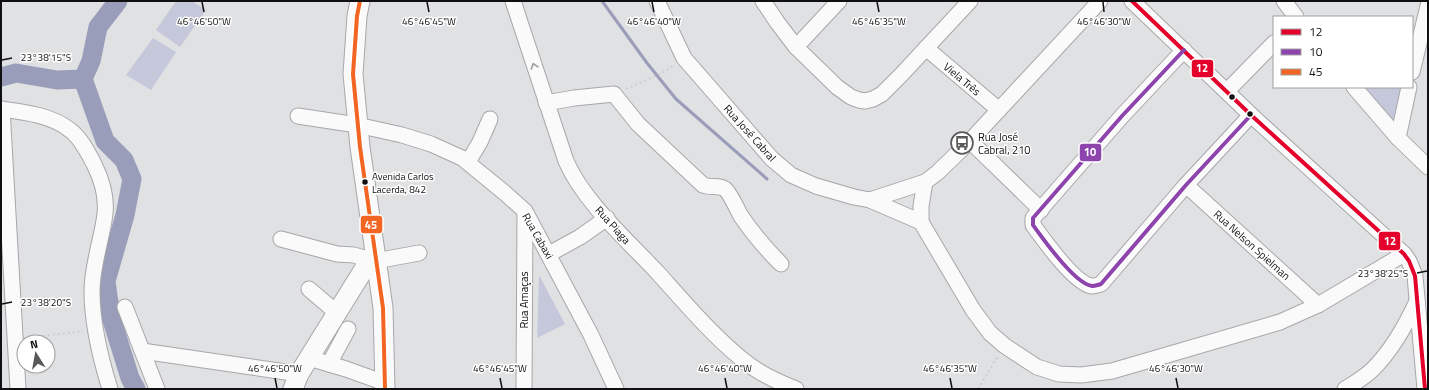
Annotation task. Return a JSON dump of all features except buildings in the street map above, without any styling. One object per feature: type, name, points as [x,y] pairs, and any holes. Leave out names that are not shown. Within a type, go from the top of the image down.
[{"type":"main road","points":[[360,1],[357,16],[353,74],[373,258],[383,308],[385,386]]},
{"type":"main road","points":[[296,382],[309,358],[373,258]]},
{"type":"street","name":"Rua Piaga","points":[[513,1],[566,161],[579,186],[722,341],[738,356],[762,373],[796,389]]},
{"type":"street","name":"Rua José Cabral","points":[[657,1],[684,58],[772,159],[792,175],[816,186],[870,200],[921,222]]},
{"type":"street","points":[[763,1],[796,47],[837,87],[851,97],[865,101],[882,94],[970,1]]},
{"type":"street","points":[[796,47],[839,1]]},
{"type":"street","points":[[870,200],[924,182],[937,173],[970,141],[1100,1]]},
{"type":"street","points":[[1132,1],[1251,115],[1404,254],[1409,261],[1415,276],[1426,389]]},
{"type":"street","points":[[1284,1],[1295,16]]},
{"type":"street","points":[[1413,62],[1414,52],[1425,35],[1428,6]]},
{"type":"street","points":[[1227,91],[1273,43]]},
{"type":"street","name":"Viela Três","points":[[926,48],[999,110]]},
{"type":"street","points":[[1184,50],[1122,116],[1033,220],[1033,225],[1064,265],[1087,284],[1091,286],[1101,284],[1186,185],[1251,115]]},
{"type":"street","points":[[1355,88],[1398,138],[1428,167]]},
{"type":"street","points":[[1398,138],[1409,88]]},
{"type":"street","points":[[546,103],[574,98],[614,94],[638,124],[688,172],[706,186],[720,187],[726,190],[752,232],[770,254],[781,264]]},
{"type":"street","points":[[16,339],[2,109],[46,118],[66,127],[78,138],[98,171],[106,198],[105,213],[92,290],[94,330],[102,365],[110,389]]},
{"type":"street","name":"Rua Cabaxi","points":[[298,116],[402,135],[431,144],[468,162],[524,211],[591,335],[616,389]]},
{"type":"street","points":[[468,162],[480,142],[490,119]]},
{"type":"street","points":[[970,141],[1041,210]]},
{"type":"street","points":[[924,182],[920,206],[921,222],[973,310],[990,333],[1005,346],[1037,367],[1059,374],[1082,375],[1112,371],[1280,322],[1318,305],[1404,254]]},
{"type":"street","name":"Rua Nelson Spielman","points":[[1186,185],[1318,305]]},
{"type":"street","name":"Rua Amaças","points":[[524,211],[524,389]]},
{"type":"street","points":[[548,254],[580,237],[607,218]]},
{"type":"street","points":[[281,240],[338,254],[373,258],[419,253]]},
{"type":"street","points":[[309,289],[337,313]]},
{"type":"street","points":[[1346,389],[1372,370],[1381,360],[1403,328],[1417,300]]},
{"type":"street","points":[[125,308],[157,389]]},
{"type":"street","points":[[329,364],[348,329]]},
{"type":"street","points":[[142,351],[296,382]]},
{"type":"street","points":[[309,358],[329,364],[364,382],[385,386]]},
{"type":"street","points":[[17,374],[18,389]]},
{"type":"path","points":[[614,94],[664,72],[684,58]]},
{"type":"path","points":[[56,334],[94,330]]},
{"type":"path","points":[[978,389],[1005,346]]},
{"type":"shaded area","points":[[176,1],[192,1],[206,10],[180,47],[156,30]]},
{"type":"shaded area","points":[[153,38],[176,52],[151,90],[126,75]]},
{"type":"shaded area","points":[[1361,88],[1403,88],[1392,124]]},
{"type":"shaded area","points":[[539,275],[565,324],[537,338]]},
{"type":"waterway","points":[[1,77],[16,73],[57,80],[83,79],[91,61],[98,27],[118,1]]},
{"type":"waterway","points":[[602,1],[647,63],[676,99],[767,179]]},
{"type":"waterway","points":[[83,79],[105,141],[124,160],[132,179],[125,215],[106,281],[111,317],[130,378],[136,389]]},
{"type":"transit line","name":"45","points":[[360,1],[357,16],[353,74],[360,147],[383,308],[385,389]]},
{"type":"transit line","name":"12","points":[[1132,1],[1251,115],[1404,254],[1409,261],[1415,276],[1425,389]]},
{"type":"transit line","name":"10","points":[[1184,50],[1122,116],[1033,218],[1033,225],[1068,270],[1077,278],[1092,286],[1101,284],[1186,185],[1251,115]]},
{"type":"place","name":"Rua José Cabral, 210","points":[[962,143]]},
{"type":"place","name":"Avenida Carlos Lacerda, 842","points":[[365,182]]}]
